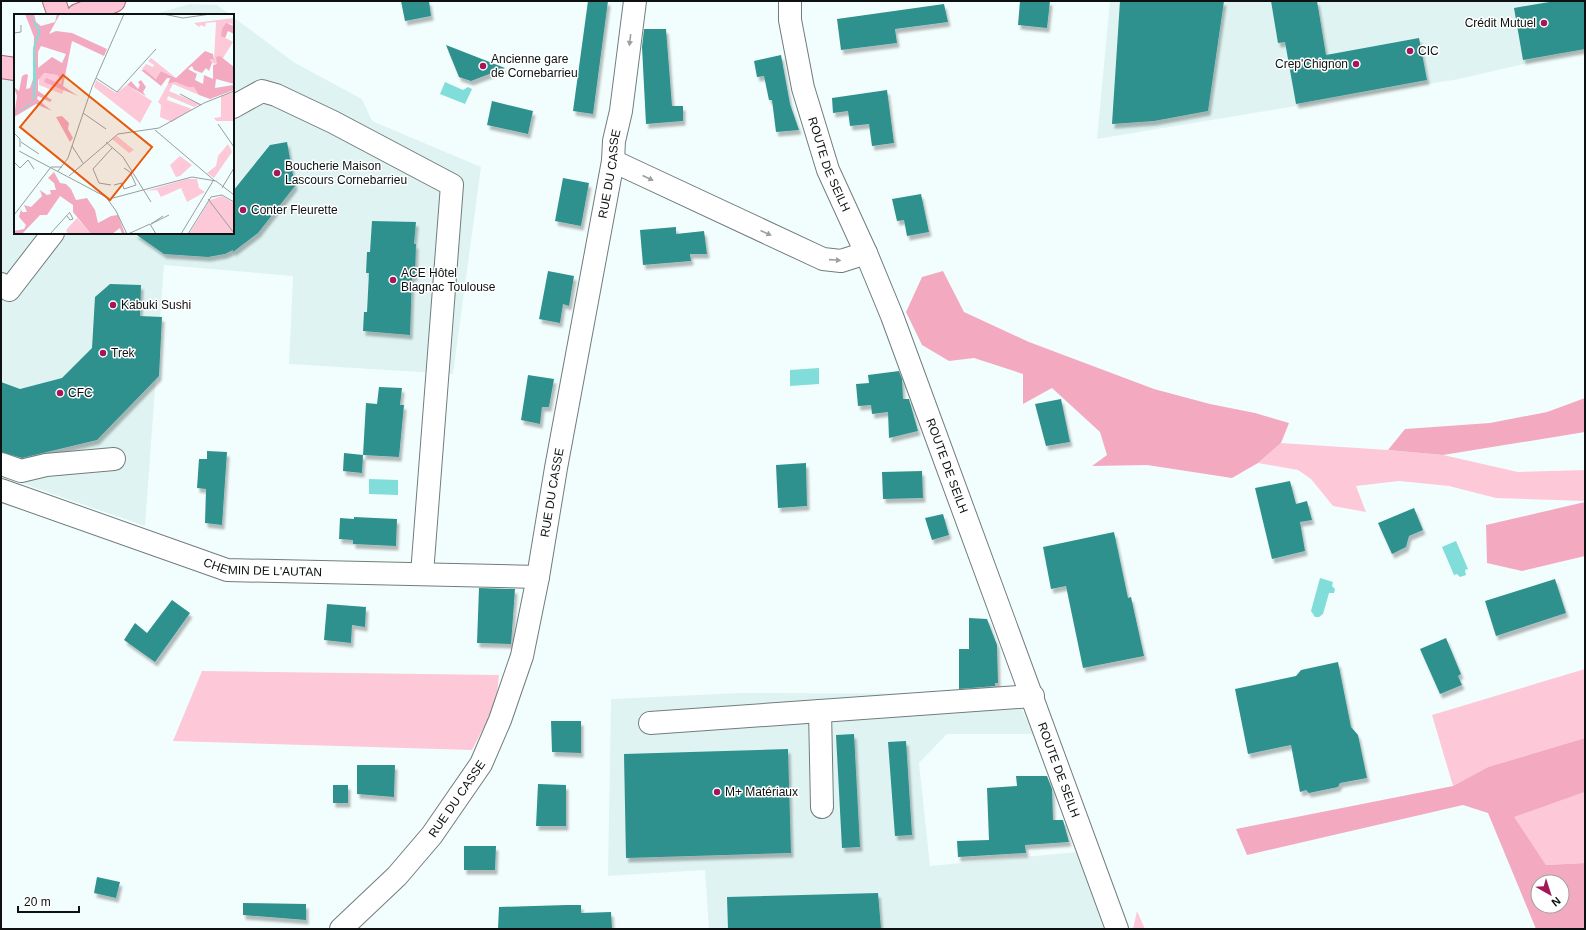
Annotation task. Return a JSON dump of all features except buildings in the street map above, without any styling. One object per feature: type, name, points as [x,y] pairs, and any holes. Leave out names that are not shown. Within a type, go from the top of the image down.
[{"type":"main road","points":[[54,1],[59,14]]},
{"type":"main road","points":[[81,14],[114,1]]},
{"type":"street","name":"RUE DU CASSE","points":[[341,929],[397,876],[432,835],[481,764],[500,720],[522,656],[538,577],[556,468],[613,161],[614,140],[621,111],[635,1]]},
{"type":"street","name":"ROUTE DE SEILH","points":[[790,1],[790,20],[803,88],[828,170],[866,253],[892,316],[1118,929]]},
{"type":"street","points":[[234,106],[262,91],[276,95],[333,122],[452,185],[422,574]]},
{"type":"street","points":[[613,161],[823,259],[841,261],[866,253]]},
{"type":"street","points":[[1,284],[9,290],[52,234]]},
{"type":"street","points":[[1,464],[21,471],[46,465],[114,459]]},
{"type":"street","name":"CHEMIN DE L'AUTAN","points":[[1,490],[226,570],[538,577]]},
{"type":"street","points":[[650,723],[1033,696]]},
{"type":"street","points":[[820,711],[822,808]]},
{"type":"shaded area","points":[[1110,1],[1585,1],[1585,50],[1459,79],[1097,139]]},
{"type":"shaded area","points":[[190,4],[217,5],[230,14],[155,14]]},
{"type":"shaded area","points":[[234,18],[295,63],[362,99],[372,121],[481,167],[453,374],[289,364],[293,276],[164,265],[145,526],[1,476],[1,75],[14,80],[14,234],[234,234]]},
{"type":"shaded area","points":[[943,271],[964,312],[1029,342],[1154,389],[1210,404],[1255,413],[1289,423],[1281,443],[1258,463],[1232,478],[1147,465],[1092,466],[1107,455],[1100,432],[1052,388],[1023,404],[1023,374],[974,358],[949,361],[922,345],[906,312],[922,277]]},
{"type":"shaded area","points":[[1585,398],[1585,432],[1443,455],[1388,450],[1405,429],[1490,423],[1547,412]]},
{"type":"shaded area","points":[[1281,443],[1443,455],[1518,472],[1585,470],[1585,501],[1496,498],[1449,486],[1399,481],[1356,486],[1366,512],[1333,506],[1311,479],[1298,470],[1258,463]]},
{"type":"shaded area","points":[[1585,502],[1585,556],[1522,571],[1487,563],[1486,525]]},
{"type":"shaded area","points":[[1585,669],[1585,738],[1488,767],[1453,786],[1432,715]]},
{"type":"shaded area","points":[[202,671],[499,675],[496,704],[472,750],[173,741]]},
{"type":"shaded area","points":[[739,693],[1015,694],[1033,734],[947,734],[919,763],[930,866],[1077,852],[1104,929],[709,929],[705,870],[608,876],[611,699]]},
{"type":"shaded area","points":[[1585,738],[1585,792],[1514,817],[1546,865],[1585,863],[1585,929],[1536,929],[1488,813],[1463,805],[1247,855],[1236,829],[1453,786],[1488,767]]},
{"type":"shaded area","points":[[1585,792],[1585,863],[1546,865],[1513,817]]},
{"type":"shaded area","points":[[1137,911],[1145,929],[1133,929]]},
{"type":"water","points":[[445,82],[463,90],[468,87],[472,89],[465,104],[440,94]]},
{"type":"water","points":[[819,368],[819,384],[790,386],[790,370]]},
{"type":"water","points":[[369,479],[398,480],[398,495],[369,494]]},
{"type":"water","points":[[1456,541],[1468,569],[1465,570],[1466,575],[1460,577],[1457,574],[1454,575],[1442,547]]},
{"type":"water","points":[[1320,578],[1333,582],[1332,586],[1335,589],[1334,593],[1329,593],[1323,614],[1319,617],[1315,617],[1311,611]]},
{"type":"place","name":"Crédit Mutuel","points":[[1544,23]]},
{"type":"place","name":"CIC","points":[[1410,51]]},
{"type":"place","name":"Crep'Chignon","points":[[1356,64]]},
{"type":"place","name":"Ancienne gare de Cornebarrieu","points":[[483,66]]},
{"type":"place","name":"Boucherie Maison Lascours Cornebarrieu","points":[[277,173]]},
{"type":"place","name":"Conter Fleurette","points":[[243,210]]},
{"type":"place","name":"ACE Hôtel Blagnac Toulouse","points":[[393,280]]},
{"type":"place","name":"Kabuki Sushi","points":[[113,305]]},
{"type":"place","name":"Trek","points":[[103,353]]},
{"type":"place","name":"CFC","points":[[60,393]]},
{"type":"place","name":"M+ Matériaux","points":[[717,792]]}]
